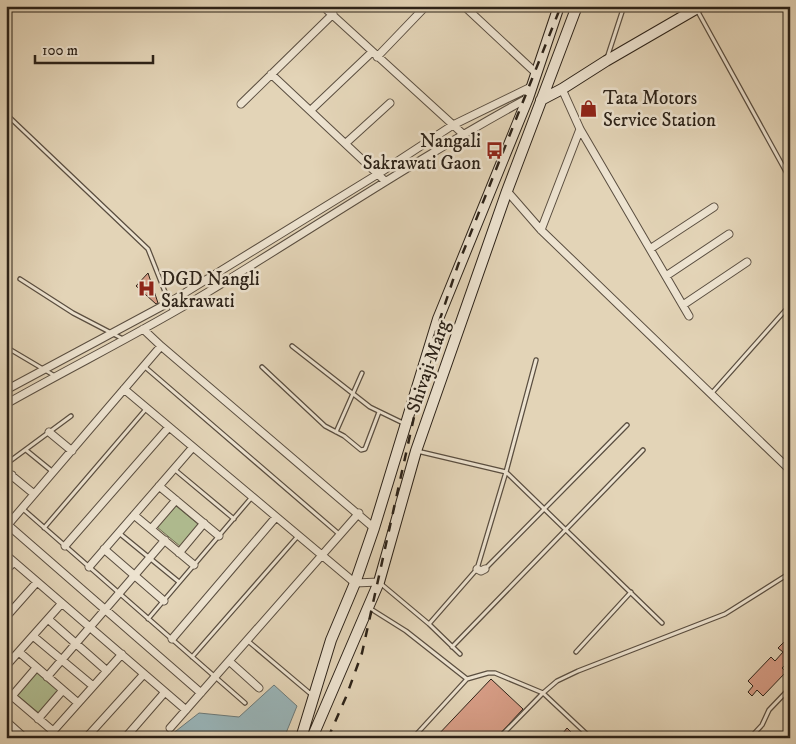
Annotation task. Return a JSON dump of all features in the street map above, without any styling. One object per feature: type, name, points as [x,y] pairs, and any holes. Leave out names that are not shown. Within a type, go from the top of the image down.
[{"type":"main road","name":"Shivaji Marg","points":[[301,738],[331,640],[355,583],[374,528],[438,320],[528,98],[559,6]]},
{"type":"main road","name":"Shivaji Marg","points":[[312,738],[379,582],[416,451],[506,191],[577,6]]},
{"type":"main road","points":[[528,98],[542,101],[606,60],[699,8]]},
{"type":"main road","points":[[532,86],[547,88]]},
{"type":"street","points":[[327,6],[327,10],[463,134]]},
{"type":"street","points":[[311,110],[426,6]]},
{"type":"street","points":[[464,6],[537,74]]},
{"type":"street","points":[[241,104],[333,14]]},
{"type":"street","points":[[271,74],[385,181]]},
{"type":"street","points":[[6,390],[170,302],[378,174],[453,124],[532,86]]},
{"type":"street","points":[[562,89],[580,129],[689,316]]},
{"type":"street","points":[[6,404],[174,312],[385,181],[528,98]]},
{"type":"street","points":[[346,144],[390,103]]},
{"type":"street","points":[[540,230],[580,129]]},
{"type":"street","points":[[506,191],[540,230],[790,470]]},
{"type":"street","points":[[650,249],[714,207]]},
{"type":"street","points":[[666,276],[729,234]]},
{"type":"street","points":[[683,305],[747,262]]},
{"type":"street","points":[[143,328],[161,346],[374,528]]},
{"type":"street","points":[[161,346],[7,526],[201,694]]},
{"type":"street","points":[[124,389],[355,583],[379,582]]},
{"type":"street","points":[[65,546],[169,427]]},
{"type":"street","points":[[49,432],[72,450]]},
{"type":"street","points":[[89,567],[193,446]]},
{"type":"street","points":[[6,482],[9,473],[34,494]]},
{"type":"street","points":[[159,486],[219,536]]},
{"type":"street","points":[[151,529],[176,500]]},
{"type":"street","points":[[170,728],[358,513]]},
{"type":"street","points":[[134,515],[194,565]]},
{"type":"street","points":[[172,639],[276,516]]},
{"type":"street","points":[[180,552],[204,523]]},
{"type":"street","points":[[47,677],[165,540]]},
{"type":"street","points":[[104,549],[164,601]]},
{"type":"street","points":[[6,555],[186,710]]},
{"type":"street","points":[[6,570],[14,562]]},
{"type":"street","points":[[6,617],[37,582]]},
{"type":"street","points":[[6,666],[62,603]]},
{"type":"street","points":[[48,619],[107,671]]},
{"type":"street","points":[[33,636],[93,686]]},
{"type":"street","points":[[18,652],[78,703]]},
{"type":"street","points":[[47,738],[122,654]]},
{"type":"street","points":[[229,661],[259,688]]},
{"type":"street","points":[[36,668],[9,694],[53,731]]},
{"type":"street","points":[[86,738],[144,674]]},
{"type":"street","points":[[38,719],[63,690]]},
{"type":"street","points":[[125,738],[165,692]]},
{"type":"street","points":[[6,721],[25,738]]},
{"type":"lane","points":[[606,60],[624,6]]},
{"type":"lane","points":[[699,8],[790,178]]},
{"type":"lane","points":[[6,114],[148,249],[174,312]]},
{"type":"lane","points":[[20,279],[73,313],[123,339]]},
{"type":"lane","points":[[710,394],[790,305]]},
{"type":"lane","points":[[292,346],[379,412],[406,424]]},
{"type":"lane","points":[[6,347],[56,376]]},
{"type":"lane","points":[[481,569],[536,360]]},
{"type":"lane","points":[[144,366],[340,535]]},
{"type":"lane","points":[[262,367],[325,426],[347,438],[361,450],[364,450],[379,412]]},
{"type":"lane","points":[[336,432],[362,373]]},
{"type":"lane","points":[[44,528],[147,408]]},
{"type":"lane","points":[[6,464],[71,416]]},
{"type":"lane","points":[[429,624],[481,569],[545,509],[627,425]]},
{"type":"lane","points":[[26,450],[53,472]]},
{"type":"lane","points":[[452,647],[643,450]]},
{"type":"lane","points":[[416,451],[506,472],[662,623]]},
{"type":"lane","points":[[174,469],[234,519]]},
{"type":"lane","points":[[148,618],[253,496]]},
{"type":"lane","points":[[22,508],[245,703]]},
{"type":"lane","points":[[119,532],[179,582]]},
{"type":"lane","points":[[192,657],[298,535]]},
{"type":"lane","points":[[499,738],[542,693],[558,681],[578,671],[725,614],[790,573]]},
{"type":"lane","points":[[379,582],[429,624],[460,654]]},
{"type":"lane","points":[[576,652],[630,592]]},
{"type":"lane","points":[[368,608],[406,632],[467,679]]},
{"type":"lane","points":[[247,640],[314,696]]},
{"type":"lane","points":[[413,738],[467,679],[495,673],[542,693],[591,738]]},
{"type":"lane","points":[[750,738],[762,724],[769,710],[790,688]]},
{"type":"green space","points":[[176,506],[199,525],[181,547],[157,527]]},
{"type":"green space","points":[[37,670],[61,691],[40,714],[16,694]]},
{"type":"water","points":[[274,685],[297,706],[284,738],[167,738],[199,713],[239,717]]},
{"type":"building","points":[[148,273],[158,303],[156,304],[136,286]]},
{"type":"building","points":[[790,636],[790,660],[782,668],[786,672],[763,696],[757,690],[752,696],[748,692],[753,686],[748,681],[771,657],[775,661],[783,652],[778,648]]},
{"type":"building","points":[[491,679],[523,709],[496,738],[435,738]]},
{"type":"building","points":[[567,728],[577,738],[559,738]]},
{"type":"railway","points":[[328,738],[362,653],[427,358],[458,265],[561,6]]},
{"type":"place","name":"Tata Motors Service Station","points":[[589,108]]},
{"type":"place","name":"Nangali Sakrawati Gaon","points":[[495,151]]},
{"type":"place","name":"DGD Nangli Sakrawati","points":[[147,289]]}]
